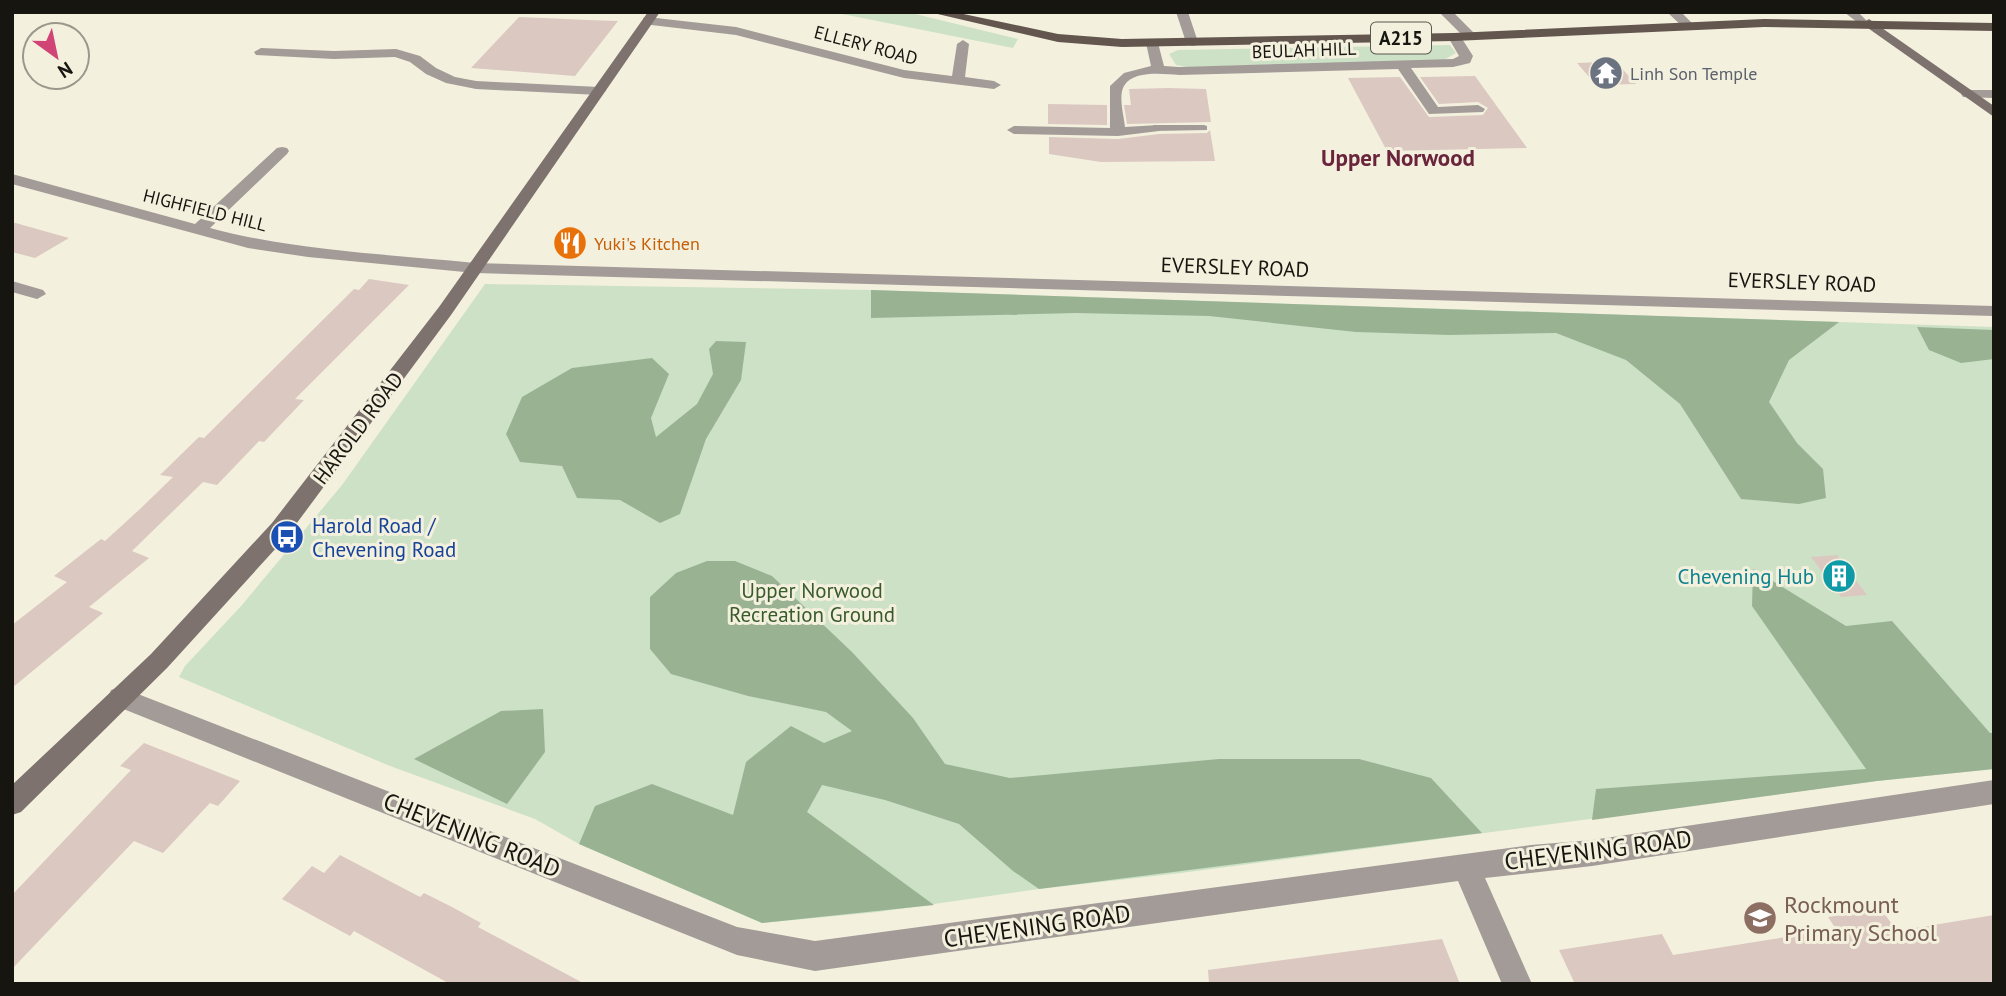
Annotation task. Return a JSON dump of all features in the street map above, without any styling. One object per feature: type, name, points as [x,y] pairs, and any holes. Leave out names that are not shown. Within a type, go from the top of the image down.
[{"type":"main road","name":"BEULAH HILL","points":[[935,12],[1058,38],[1152,43],[1454,37],[1764,23],[1865,22],[1994,27]]},
{"type":"street","points":[[1182,12],[1192,42]]},
{"type":"street","points":[[1445,12],[1471,36]]},
{"type":"street","points":[[1673,12],[1690,27]]},
{"type":"street","points":[[1850,12],[1994,113]]},
{"type":"street","name":"ELLERY ROAD","points":[[651,17],[736,30],[904,74],[994,85]]},
{"type":"street","name":"HAROLD ROAD","points":[[12,803],[200,618],[323,475],[475,268],[651,17]]},
{"type":"street","name":"BEULAH HILL","points":[[1118,132],[1115,86],[1120,79],[1130,74],[1158,69],[1179,72],[1453,63],[1465,60],[1465,52],[1454,37]]},
{"type":"street","points":[[1152,43],[1158,69]]},
{"type":"street","points":[[958,82],[963,44]]},
{"type":"street","points":[[261,52],[334,55],[396,53],[415,59],[431,71],[476,85],[599,91]]},
{"type":"street","points":[[1402,65],[1434,111],[1478,109]]},
{"type":"street","points":[[1968,94],[1994,94]]},
{"type":"street","points":[[1014,130],[1118,132],[1154,128]]},
{"type":"street","points":[[198,230],[282,151]]},
{"type":"street","name":"HIGHFIELD HILL","points":[[12,179],[248,243],[308,252],[475,268]]},
{"type":"street","name":"EVERSLEY ROAD","points":[[475,268],[1994,311]]},
{"type":"street","points":[[12,286],[37,294]]},
{"type":"street","name":"CHEVENING ROAD","points":[[120,697],[737,941],[815,956],[1531,858],[1592,853],[1994,792]]},
{"type":"street","points":[[1466,867],[1517,984]]},
{"type":"lane","points":[[1154,128],[1204,128]]},
{"type":"green space","points":[[832,12],[907,12],[1018,39],[1013,48]]},
{"type":"green space","points":[[1450,45],[1456,53],[1444,60],[1187,67],[1176,65],[1169,54],[1178,50]]},
{"type":"green space","name":"Upper Norwood Recreation Ground","points":[[485,284],[871,290],[1994,327],[1994,769],[1877,781],[878,912],[762,923],[579,844],[535,819],[390,766],[179,677],[185,666],[242,605],[342,485]]},
{"type":"green space","points":[[871,290],[1839,322],[1789,360],[1769,402],[1797,443],[1823,469],[1826,498],[1799,504],[1741,499],[1680,404],[1626,360],[1556,333],[1449,335],[1356,332],[1209,316],[1076,313],[871,318]]},
{"type":"green space","points":[[1917,327],[1994,330],[1994,359],[1961,363],[1929,350]]},
{"type":"green space","points":[[716,341],[746,342],[741,380],[706,439],[680,514],[660,523],[620,500],[577,498],[562,466],[520,462],[506,434],[522,397],[572,368],[652,358],[669,374],[651,418],[656,437],[697,404],[713,374],[709,349]]},
{"type":"green space","points":[[707,561],[735,561],[772,576],[852,652],[913,718],[945,764],[1010,778],[1219,759],[1359,759],[1431,778],[1482,833],[1039,889],[1013,871],[959,824],[885,800],[822,785],[807,812],[934,905],[762,923],[579,844],[595,806],[652,784],[733,815],[746,762],[791,726],[824,743],[852,731],[826,712],[748,696],[671,674],[650,649],[650,597],[676,573]]},
{"type":"green space","points":[[1753,569],[1846,626],[1892,621],[1990,733],[1994,733],[1994,769],[1877,781],[1592,820],[1596,789],[1866,769],[1752,606]]},
{"type":"green space","points":[[543,709],[545,752],[507,804],[414,759],[501,711]]},
{"type":"building","points":[[519,17],[618,21],[575,76],[471,68]]},
{"type":"building","name":"Linh Son Temple","points":[[1605,59],[1617,63],[1636,84],[1596,85],[1577,63],[1602,62]]},
{"type":"building","points":[[1475,76],[1527,148],[1387,151],[1348,78],[1400,77],[1429,117],[1483,115],[1488,108],[1478,102],[1439,104],[1420,77]]},
{"type":"building","points":[[1129,89],[1206,89],[1211,122],[1127,124],[1124,105],[1131,105]]},
{"type":"building","points":[[1048,104],[1107,105],[1107,125],[1048,124]]},
{"type":"building","points":[[1210,130],[1215,161],[1101,162],[1049,154],[1049,137],[1118,139],[1159,134],[1207,133]]},
{"type":"building","points":[[12,222],[69,238],[35,258],[12,252]]},
{"type":"building","points":[[369,279],[409,285],[295,399],[304,400],[264,442],[259,441],[217,485],[203,482],[132,551],[149,558],[89,607],[103,613],[12,688],[12,625],[67,582],[54,576],[101,539],[105,541],[140,509],[173,477],[160,475],[199,437],[204,438],[354,289],[359,290]]},
{"type":"building","name":"Chevening Hub","points":[[1837,555],[1867,595],[1841,597],[1811,557]]},
{"type":"building","points":[[144,743],[240,781],[218,806],[210,803],[163,853],[134,841],[12,969],[12,895],[131,770],[120,766]]},
{"type":"building","points":[[340,855],[420,897],[424,893],[452,907],[481,923],[478,927],[585,984],[450,984],[354,931],[350,936],[282,899],[312,866],[324,873]]},
{"type":"building","points":[[1881,909],[1897,931],[1994,915],[1994,984],[1575,984],[1559,950],[1662,934],[1673,955],[1836,929],[1828,917]]},
{"type":"building","points":[[1442,939],[1460,984],[1209,984],[1208,970]]},
{"type":"place","name":"Linh Son Temple","points":[[1606,73]]},
{"type":"place","name":"Yuki's Kitchen","points":[[570,243]]},
{"type":"place","name":"Harold Road / Chevening Road","points":[[287,537]]},
{"type":"place","name":"Chevening Hub","points":[[1839,576]]},
{"type":"place","name":"Rockmount Primary School","points":[[1760,918]]},
{"type":"district","name":"Upper Norwood","points":[[1398,157]]}]
